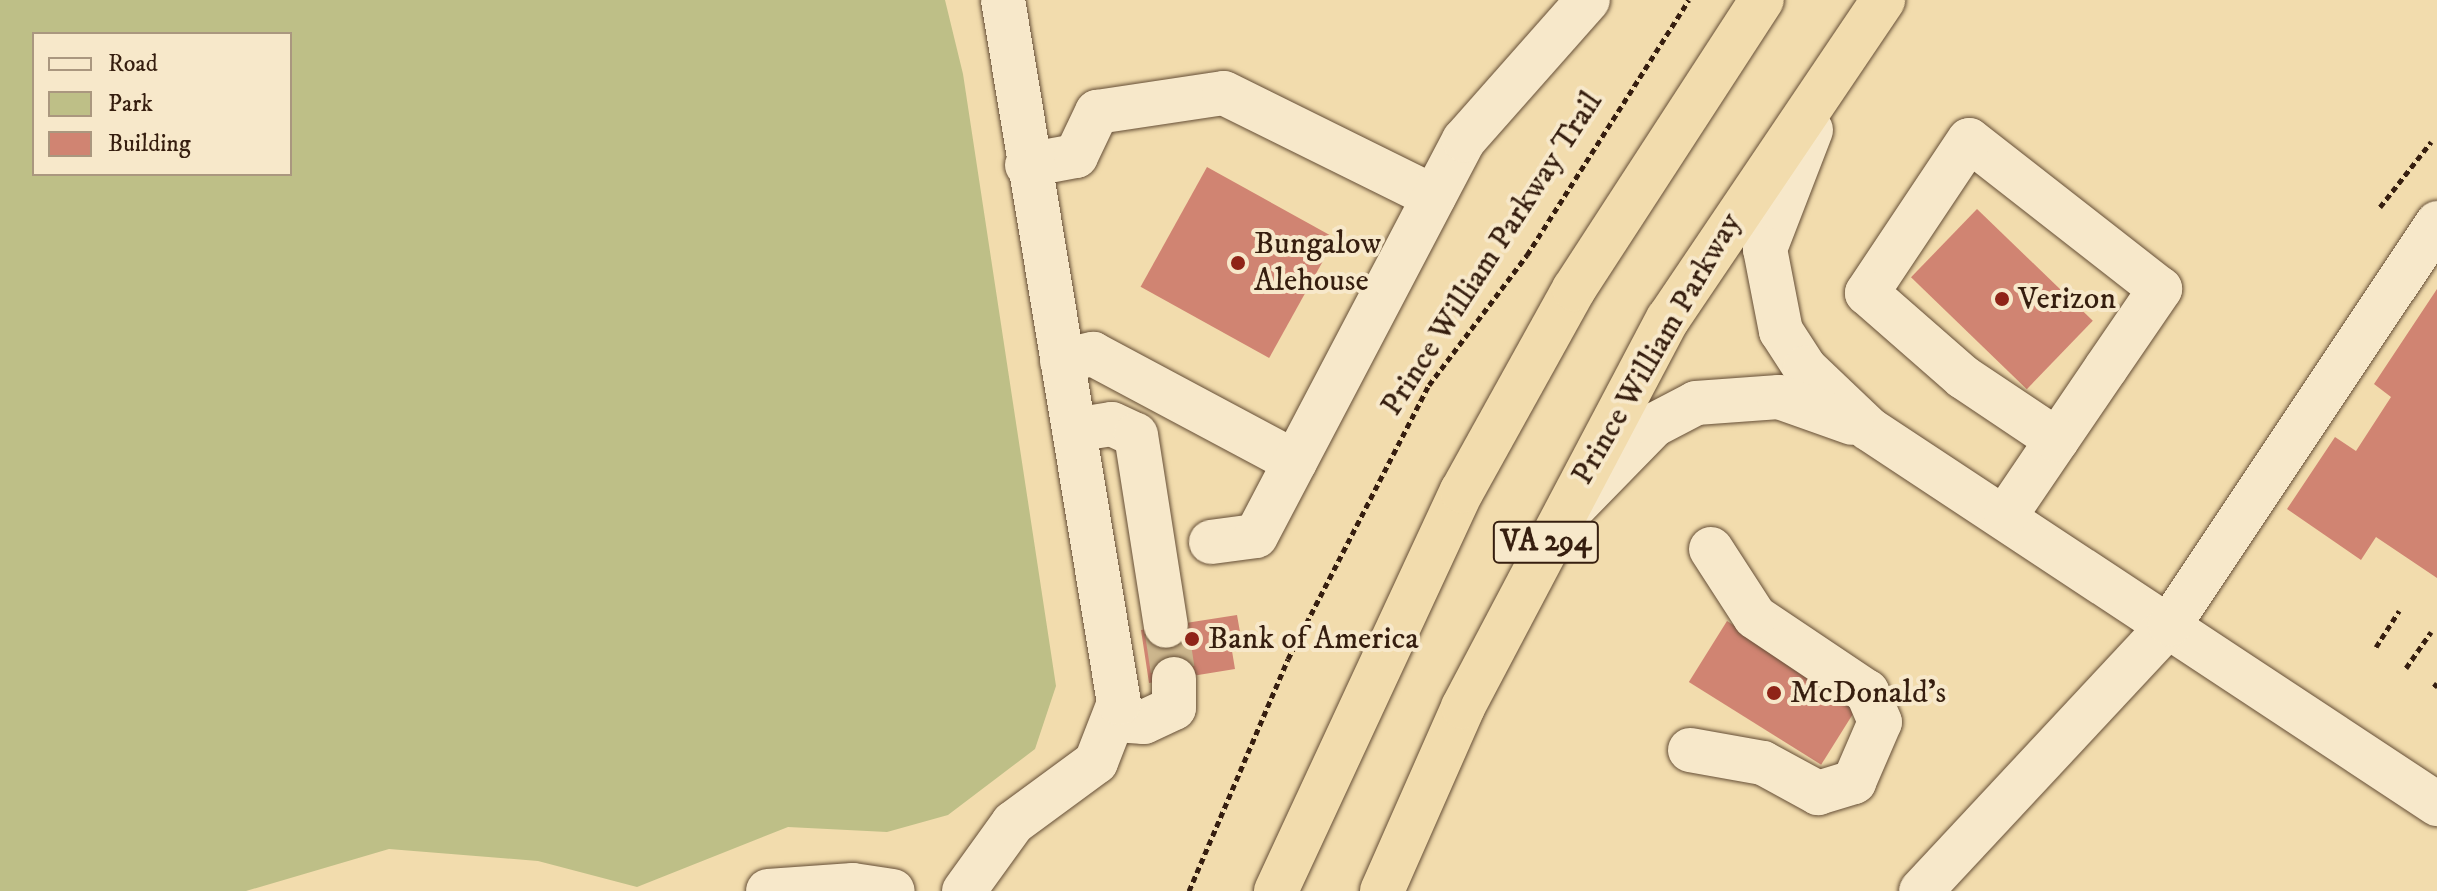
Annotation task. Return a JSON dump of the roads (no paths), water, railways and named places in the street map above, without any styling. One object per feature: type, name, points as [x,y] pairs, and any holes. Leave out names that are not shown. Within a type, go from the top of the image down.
[{"type":"highway","name":"VA 294","points":[[1276,891],[1462,491],[1574,289],[1762,0]]},
{"type":"highway","name":"Prince William Parkway","points":[[1382,891],[1552,530],[1668,319],[1883,0]]},
{"type":"lane","points":[[964,891],[1013,823],[1096,762],[1116,720],[1119,679],[1027,165],[1003,0]]},
{"type":"lane","points":[[1211,542],[1256,536],[1464,140],[1577,7]]},
{"type":"lane","points":[[1849,48],[1771,220],[1766,276],[1781,331],[1805,368],[1869,429],[2006,515],[2437,804]]},
{"type":"lane","points":[[1027,165],[1076,156],[1097,112],[1224,93],[1434,197]]},
{"type":"lane","points":[[2006,515],[2160,289],[1969,140],[1867,293],[1963,377],[2057,440]]},
{"type":"lane","points":[[1921,891],[2170,624],[2437,223]]},
{"type":"lane","points":[[1062,361],[1093,354],[1295,462]]},
{"type":"lane","points":[[1552,530],[1654,425],[1696,403],[1779,397],[1869,429]]},
{"type":"lane","points":[[1074,430],[1112,424],[1136,435],[1166,626]]},
{"type":"lane","points":[[1690,750],[1763,763],[1818,793],[1854,782],[1880,722],[1867,692],[1755,617],[1711,549]]},
{"type":"lane","points":[[1116,720],[1144,722],[1174,708],[1174,679]]},
{"type":"lane","points":[[782,890],[893,891]]},
{"type":"tunnel","points":[[1166,626],[1174,679]]},
{"type":"place","name":"Bungalow Alehouse","points":[[1238,263]]},
{"type":"place","name":"Verizon","points":[[2002,299]]},
{"type":"place","name":"Bank of America","points":[[1192,639]]},
{"type":"place","name":"McDonald's","points":[[1774,693]]}]
